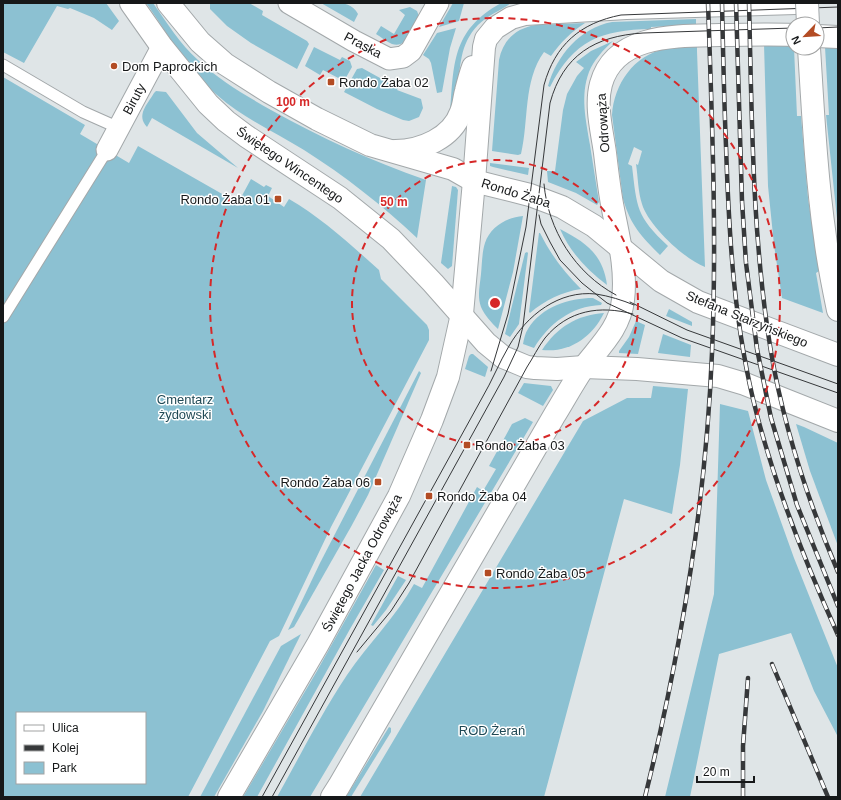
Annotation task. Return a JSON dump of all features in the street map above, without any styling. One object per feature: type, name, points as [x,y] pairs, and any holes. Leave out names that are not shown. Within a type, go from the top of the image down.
[{"type":"main road","name":"Świętego Wincentego","points":[[131,3],[162,47],[208,104],[226,121],[246,136],[340,198],[391,239],[462,314]]},
{"type":"main road","points":[[388,151],[397,152],[416,148],[434,141],[449,131],[461,112],[465,92],[472,71],[486,39],[495,28],[525,8],[693,7],[796,3]]},
{"type":"main road","points":[[807,3],[808,16]]},
{"type":"main road","points":[[176,7],[200,42],[225,64],[269,92],[317,119],[370,145],[452,168],[474,181],[484,46]]},
{"type":"main road","name":"Odrowąża","points":[[621,248],[612,203],[600,115],[601,85],[606,71],[620,55],[638,44],[648,41],[694,36],[785,35]]},
{"type":"main road","points":[[825,36],[838,37]]},
{"type":"main road","points":[[809,56],[821,203],[830,269],[838,310]]},
{"type":"main road","name":"Rondo Żaba","points":[[462,314],[474,181],[530,195],[562,208],[594,226],[621,248]]},
{"type":"main road","points":[[332,797],[546,430],[584,367],[606,341],[616,324],[621,311],[624,288],[621,248]]},
{"type":"main road","name":"Stefana Starzyńskiego","points":[[621,248],[661,281],[685,296],[838,355]]},
{"type":"main road","points":[[462,314],[486,343],[503,357],[527,367],[541,369],[584,367],[637,369],[718,376],[745,384],[838,421]]},
{"type":"main road","name":"Świętego Jacka Odrowąża","points":[[229,797],[318,644],[399,496],[432,420],[448,377],[462,314]]},
{"type":"street","name":"Praska","points":[[289,3],[354,41],[389,59],[403,57],[410,52],[438,3]]},
{"type":"street","name":"Biruty","points":[[107,150],[162,47]]},
{"type":"lane","points":[[3,65],[83,112],[119,128]]},
{"type":"lane","points":[[3,317],[107,150]]},
{"type":"green space","points":[[3,3],[106,3],[119,21],[112,30],[94,18],[70,8],[68,9],[57,6],[24,63],[3,52]]},
{"type":"green space","points":[[146,3],[153,3],[191,54],[215,75],[242,93],[290,120],[366,157],[426,180],[417,238],[377,203],[334,170],[304,150],[237,111],[217,95],[188,63]]},
{"type":"green space","points":[[210,3],[249,3],[263,11],[262,15],[307,41],[309,44],[297,69],[251,43],[227,26],[210,9]]},
{"type":"green space","points":[[321,3],[347,4],[351,6],[358,14],[354,22]]},
{"type":"green space","points":[[453,3],[464,3],[459,21],[439,27]]},
{"type":"green space","points":[[501,3],[511,3],[478,25],[467,40],[460,64],[456,94],[450,114],[455,64],[458,50],[472,25]]},
{"type":"green space","points":[[410,7],[417,11],[420,19],[410,37],[406,41],[397,45],[392,44],[376,34],[381,26],[394,34],[405,15],[399,10]]},
{"type":"green space","points":[[696,19],[696,25],[651,27],[651,29],[633,30],[603,35],[579,48],[559,71],[550,87],[548,86],[557,64],[571,45],[590,30],[600,25],[612,22]]},
{"type":"green space","points":[[585,23],[566,38],[551,56],[544,52],[537,63],[530,88],[521,154],[518,155],[492,151],[499,60],[507,41],[522,29],[536,25]]},
{"type":"green space","points":[[456,28],[450,48],[442,92],[437,93],[431,63],[429,59],[423,55],[437,33]]},
{"type":"green space","points":[[613,41],[593,63],[586,81],[584,99],[599,202],[597,205],[576,193],[548,182],[547,171],[555,171],[563,110],[567,94],[577,76],[584,68],[576,62],[591,51]]},
{"type":"green space","points":[[764,44],[785,45],[785,56],[794,56],[797,116],[801,116],[808,198],[819,271],[816,273],[823,313],[782,298],[774,245],[768,186]]},
{"type":"green space","points":[[314,47],[340,60],[342,57],[350,61],[352,67],[344,81],[323,70],[320,75],[305,66]]},
{"type":"green space","points":[[677,47],[697,47],[705,267],[687,257],[677,249],[651,222],[642,204],[636,164],[638,165],[642,151],[634,147],[628,164],[632,166],[637,202],[644,219],[657,236],[668,246],[660,255],[633,224],[623,199],[612,115],[617,92],[621,82],[635,64],[654,52]]},
{"type":"green space","points":[[825,47],[838,48],[838,228],[826,115],[829,115]]},
{"type":"green space","points":[[362,68],[398,88],[397,90],[421,99],[423,108],[419,117],[409,121],[403,120],[377,109],[344,92],[357,69]]},
{"type":"green space","name":"Cmentarz żydowski","points":[[3,77],[85,125],[80,134],[129,163],[138,146],[238,203],[251,179],[264,187],[266,185],[272,188],[268,196],[284,207],[289,199],[301,206],[336,232],[379,270],[381,279],[427,325],[429,330],[429,340],[331,527],[279,636],[270,641],[188,797],[3,797]]},
{"type":"green space","points":[[156,91],[166,92],[197,133],[238,168],[152,118],[147,127],[142,118],[144,110]]},
{"type":"green space","points":[[490,163],[529,168],[528,175],[493,167],[490,166]]},
{"type":"green space","points":[[452,186],[456,187],[458,190],[452,266],[448,269],[441,263]]},
{"type":"green space","points":[[523,216],[513,272],[498,329],[486,316],[479,299],[484,247],[487,237],[500,224],[511,218]]},
{"type":"green space","points":[[560,229],[585,244],[597,257],[605,274],[607,285],[574,253]]},
{"type":"green space","points":[[539,233],[558,263],[581,289],[554,297],[530,313],[529,312]]},
{"type":"green space","points":[[527,252],[519,324],[510,337],[505,334],[525,253]]},
{"type":"green space","points":[[584,298],[593,298],[602,303],[601,305],[580,309],[562,318],[547,331],[534,348],[523,344],[525,334],[540,315],[556,305],[565,302]]},
{"type":"green space","points":[[669,309],[692,322],[692,326],[666,316]]},
{"type":"green space","points":[[604,313],[593,329],[579,342],[562,349],[542,350],[554,335],[568,324],[585,316]]},
{"type":"green space","points":[[636,321],[645,325],[638,354],[619,353],[629,337]]},
{"type":"green space","points":[[663,334],[691,345],[690,357],[658,353]]},
{"type":"green space","points":[[471,354],[473,354],[488,367],[485,377],[465,369]]},
{"type":"green space","points":[[419,371],[421,373],[368,495],[294,627],[288,630],[320,563]]},
{"type":"green space","points":[[524,383],[551,386],[553,390],[543,406],[518,393]]},
{"type":"green space","name":"ROD Żerań","points":[[653,386],[688,389],[680,465],[672,514],[624,499],[544,797],[360,797],[583,421],[627,398],[651,398]]},
{"type":"green space","points":[[720,404],[748,411],[766,480],[794,558],[838,668],[838,737],[814,691],[791,633],[719,654],[690,797],[665,797],[714,594]]},
{"type":"green space","points":[[525,418],[533,422],[310,797],[277,797],[337,690],[364,652],[399,608],[414,584],[422,588],[477,487],[483,491],[496,469],[489,466],[512,424]]},
{"type":"green space","points":[[796,424],[838,443],[838,546],[810,471]]},
{"type":"green space","points":[[376,565],[384,570],[257,797],[243,797],[317,671]]},
{"type":"green space","points":[[398,576],[406,580],[386,610],[373,626],[371,625]]},
{"type":"green space","points":[[301,634],[263,711],[214,797],[200,797],[281,646]]},
{"type":"green space","points":[[389,727],[391,728],[391,732],[351,797],[346,797]]},
{"type":"tram line","points":[[491,371],[508,314],[526,227],[544,85],[555,58],[562,47],[571,38],[593,24],[621,15],[838,7]]},
{"type":"tram line","points":[[825,28],[838,27]]},
{"type":"tram line","points":[[272,797],[504,377],[518,347],[523,326],[550,103],[563,72],[583,51],[610,38],[643,33],[785,28]]},
{"type":"tram line","points":[[544,184],[551,218],[566,248],[588,275],[601,286],[616,295]]},
{"type":"tram line","points":[[539,215],[541,224],[560,260],[582,283],[607,303],[682,338],[838,393]]},
{"type":"tram line","points":[[262,797],[486,392],[505,352],[516,335],[525,324],[545,307],[569,296],[596,294],[615,298],[634,305]]},
{"type":"tram line","points":[[630,302],[687,330],[838,384]]},
{"type":"tram line","points":[[357,652],[391,611],[409,583],[527,367],[545,338],[564,321],[585,312],[609,310],[633,314]]},
{"type":"railway","points":[[645,797],[670,687],[690,576],[698,521],[709,409],[712,353],[714,221],[708,3]]},
{"type":"railway","points":[[722,3],[731,248],[738,315],[749,382],[765,443],[783,499],[793,527],[838,635]]},
{"type":"railway","points":[[736,3],[742,201],[746,263],[757,349],[771,418],[797,505],[838,606]]},
{"type":"railway","points":[[749,3],[752,135],[756,222],[771,352],[776,380],[798,464],[838,572]]},
{"type":"railway","points":[[772,664],[828,797]]},
{"type":"railway","points":[[743,797],[743,746],[748,678]]},
{"type":"place","name":"Dom Paprockich","points":[[114,66]]},
{"type":"place","name":"Rondo Żaba 02","points":[[331,82]]},
{"type":"place","name":"Rondo Żaba 01","points":[[278,199]]},
{"type":"place","name":"Rondo Żaba 03","points":[[467,445]]},
{"type":"place","name":"Rondo Żaba 06","points":[[378,482]]},
{"type":"place","name":"Rondo Żaba 04","points":[[429,496]]},
{"type":"place","name":"Rondo Żaba 05","points":[[488,573]]}]
